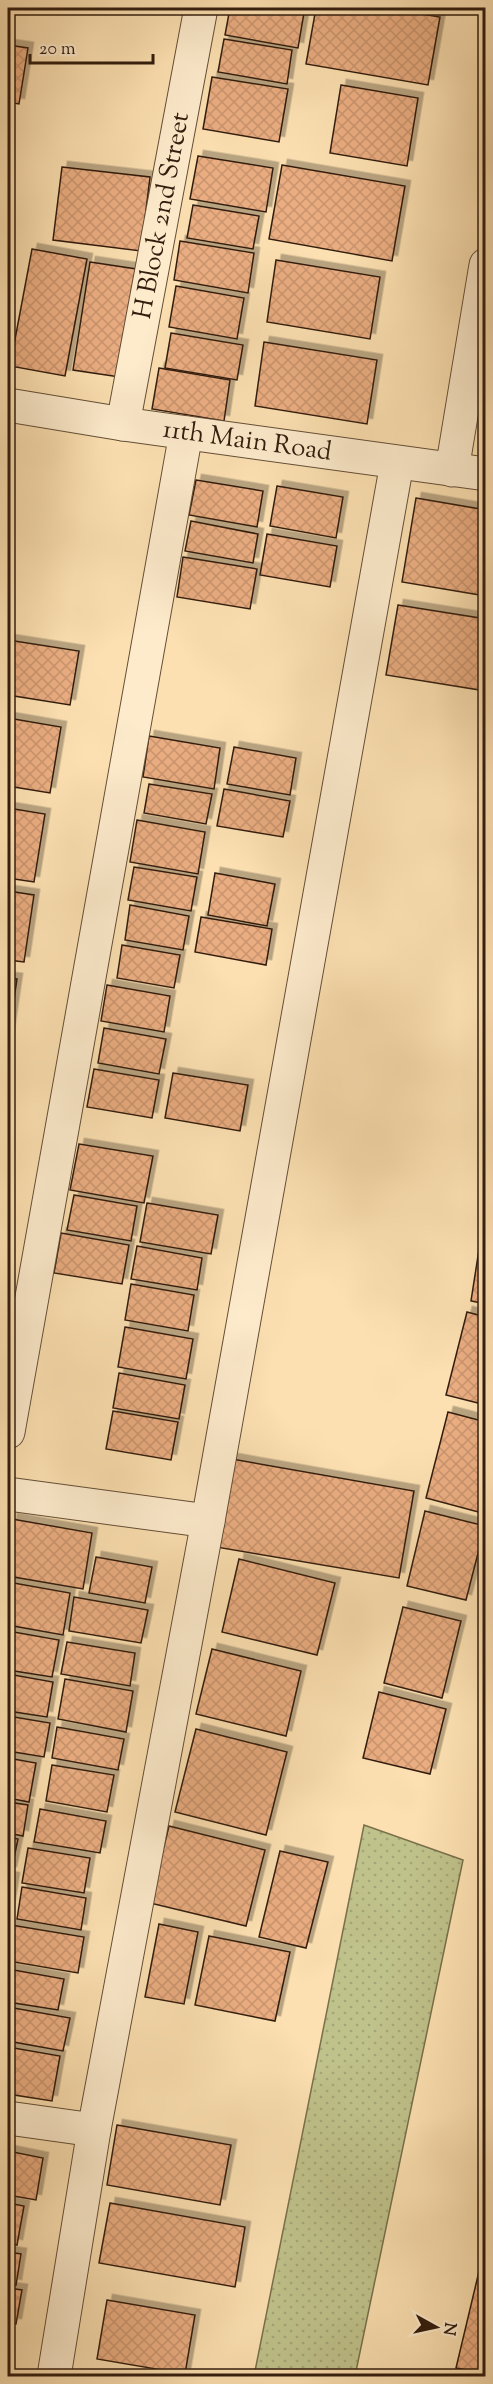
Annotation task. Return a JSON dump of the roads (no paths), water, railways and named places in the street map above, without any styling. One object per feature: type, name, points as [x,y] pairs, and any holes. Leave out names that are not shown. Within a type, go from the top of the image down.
[{"type":"street","name":"H Block 2nd Street","points":[[123,424],[201,8]]},
{"type":"street","points":[[452,470],[486,265]]},
{"type":"street","name":"11th Main Road","points":[[8,405],[123,424],[486,474]]},
{"type":"street","points":[[8,1432],[186,433]]},
{"type":"street","points":[[54,2376],[94,2130],[208,1521],[397,463]]},
{"type":"street","points":[[8,1494],[208,1521]]},
{"type":"street","points":[[8,2118],[94,2130]]}]
